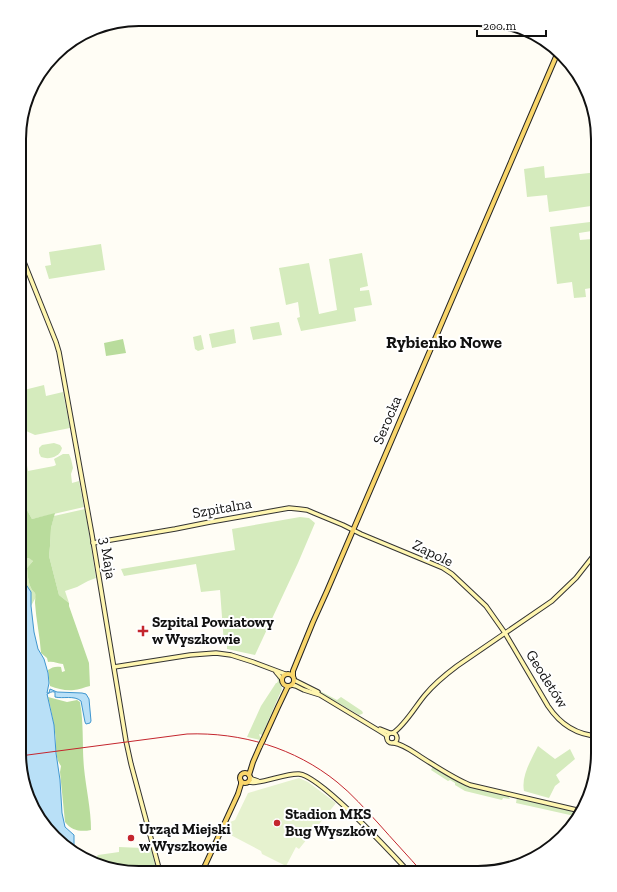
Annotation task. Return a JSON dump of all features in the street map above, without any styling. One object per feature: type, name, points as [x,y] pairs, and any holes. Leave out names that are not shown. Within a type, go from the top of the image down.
[{"type":"main road","name":"Serocka","points":[[283,681],[301,649],[327,591],[556,57]]},
{"type":"main road","name":"Serocka","points":[[290,686],[294,678],[293,671],[301,649]]},
{"type":"main road","points":[[287,674],[294,678]]},
{"type":"main road","points":[[238,794],[248,780],[253,762],[260,746],[278,707],[290,686],[283,681]]},
{"type":"main road","points":[[278,707],[284,688],[283,681]]},
{"type":"main road","points":[[203,866],[213,843],[238,794],[241,784],[240,776],[247,771],[253,762]]},
{"type":"main road","points":[[245,773],[248,780]]},
{"type":"main road","points":[[241,781],[243,783],[248,780]]},
{"type":"street","name":"3 Maja","points":[[26,267],[58,349],[93,543],[126,741],[158,866]]},
{"type":"street","name":"Szpitalna","points":[[93,543],[289,508],[307,510],[353,530]]},
{"type":"street","name":"Zapole","points":[[353,530],[443,568],[452,574],[484,603],[505,633]]},
{"type":"street","points":[[387,738],[388,735],[404,722],[442,678],[540,610],[578,575],[591,559]]},
{"type":"street","name":"Geodetów","points":[[505,633],[556,717],[576,731],[582,734],[591,735]]},
{"type":"street","points":[[114,667],[190,655],[216,653],[238,657],[262,665],[276,672],[287,674]]},
{"type":"street","points":[[276,672],[283,681]]},
{"type":"street","points":[[294,678],[385,732],[396,734],[401,742],[411,750]]},
{"type":"street","points":[[290,686],[296,686],[320,695],[385,735],[389,742],[400,744],[470,785],[575,811]]},
{"type":"street","points":[[394,743],[404,722]]},
{"type":"street","points":[[248,780],[258,782],[298,774],[312,780],[338,801],[403,866]]},
{"type":"green space","points":[[544,166],[545,178],[591,173],[591,206],[549,212],[547,195],[527,197],[524,169]]},
{"type":"green space","points":[[591,222],[591,231],[579,233],[580,240],[591,239],[591,288],[585,289],[586,297],[574,298],[572,282],[557,284],[550,227]]},
{"type":"green space","points":[[101,244],[105,270],[49,279],[45,266],[51,265],[49,252]]},
{"type":"green space","points":[[362,253],[368,286],[360,288],[360,291],[369,290],[372,305],[354,308],[356,321],[301,331],[297,318],[300,317],[298,302],[286,305],[279,268],[309,263],[319,314],[337,310],[329,259]]},
{"type":"green space","points":[[279,322],[282,335],[253,340],[250,327]]},
{"type":"green space","points":[[234,329],[236,343],[212,348],[209,334]]},
{"type":"green space","points":[[201,335],[204,349],[198,351],[195,349],[193,337]]},
{"type":"green space","points":[[123,339],[126,353],[106,356],[104,343]]},
{"type":"green space","points":[[44,385],[46,396],[63,392],[70,428],[35,435],[26,431],[26,390]]},
{"type":"green space","points":[[54,443],[60,445],[62,448],[59,454],[51,458],[41,457],[39,448],[42,445]]},
{"type":"green space","points":[[63,454],[69,454],[73,468],[71,474],[72,483],[79,481],[84,507],[32,519],[26,508],[26,460],[28,471],[54,466],[56,465],[54,459]]},
{"type":"green space","points":[[26,508],[32,519],[55,513],[51,528],[49,556],[59,595],[69,603],[89,663],[90,686],[77,690],[62,690],[50,686],[48,670],[54,667],[61,667],[62,672],[65,671],[63,664],[48,662],[47,658],[41,653],[35,593],[30,585],[27,568],[33,561],[26,558]]},
{"type":"green space","points":[[85,509],[96,578],[65,591],[69,603],[59,595],[49,556],[51,528],[54,516]]},
{"type":"green space","points":[[300,517],[309,518],[315,523],[255,655],[227,649],[227,644],[224,644],[220,590],[201,592],[196,564],[124,576],[121,569],[235,550],[232,529]]},
{"type":"green space","points":[[26,552],[33,561],[27,568],[30,585],[36,597],[31,606],[31,592],[26,584]]},
{"type":"green space","points":[[276,674],[278,675],[282,689],[262,735],[259,734],[261,738],[260,740],[247,737],[261,706],[278,681]]},
{"type":"green space","points":[[320,691],[337,700],[341,697],[363,713],[359,715]]},
{"type":"green space","points":[[48,697],[67,702],[77,700],[80,702],[84,768],[91,830],[77,830],[65,822],[60,772],[61,766],[57,758],[55,732]]},
{"type":"green space","points":[[538,746],[555,759],[570,749],[575,759],[556,775],[560,782],[555,786],[549,798],[524,791],[523,785],[525,774]]},
{"type":"green space","points":[[433,766],[462,783],[508,796],[510,799],[503,798],[502,800],[465,791],[455,785],[455,783],[450,780],[448,781],[431,770]]},
{"type":"green space","points":[[299,778],[308,782],[336,803],[299,849],[296,847],[286,866],[262,854],[261,851],[225,832],[230,822],[235,820],[248,793]]},
{"type":"green space","points":[[517,797],[565,809],[574,813],[572,816],[516,803]]},
{"type":"green space","points":[[150,844],[156,866],[124,865],[97,857],[98,855],[119,852],[119,847],[143,848]]},
{"type":"water","points":[[26,584],[31,592],[34,632],[38,649],[44,659],[48,673],[49,683],[47,693],[49,693],[50,689],[57,692],[82,693],[86,694],[89,699],[91,721],[90,723],[86,724],[81,701],[75,698],[55,697],[55,692],[47,694],[54,725],[62,813],[65,827],[74,835],[74,846],[49,822],[41,810],[35,796],[27,768]]},
{"type":"railway","points":[[26,755],[187,734],[227,736],[266,744],[303,760],[321,770],[337,782],[363,807],[417,866]]},
{"type":"place","name":"Szpital Powiatowy w Wyszkowie","points":[[143,631]]},
{"type":"place","name":"Stadion MKS Bug Wyszków","points":[[277,823]]},
{"type":"place","name":"Urząd Miejski w Wyszkowie","points":[[131,838]]},
{"type":"district","name":"Rybienko Nowe","points":[[444,342]]}]
